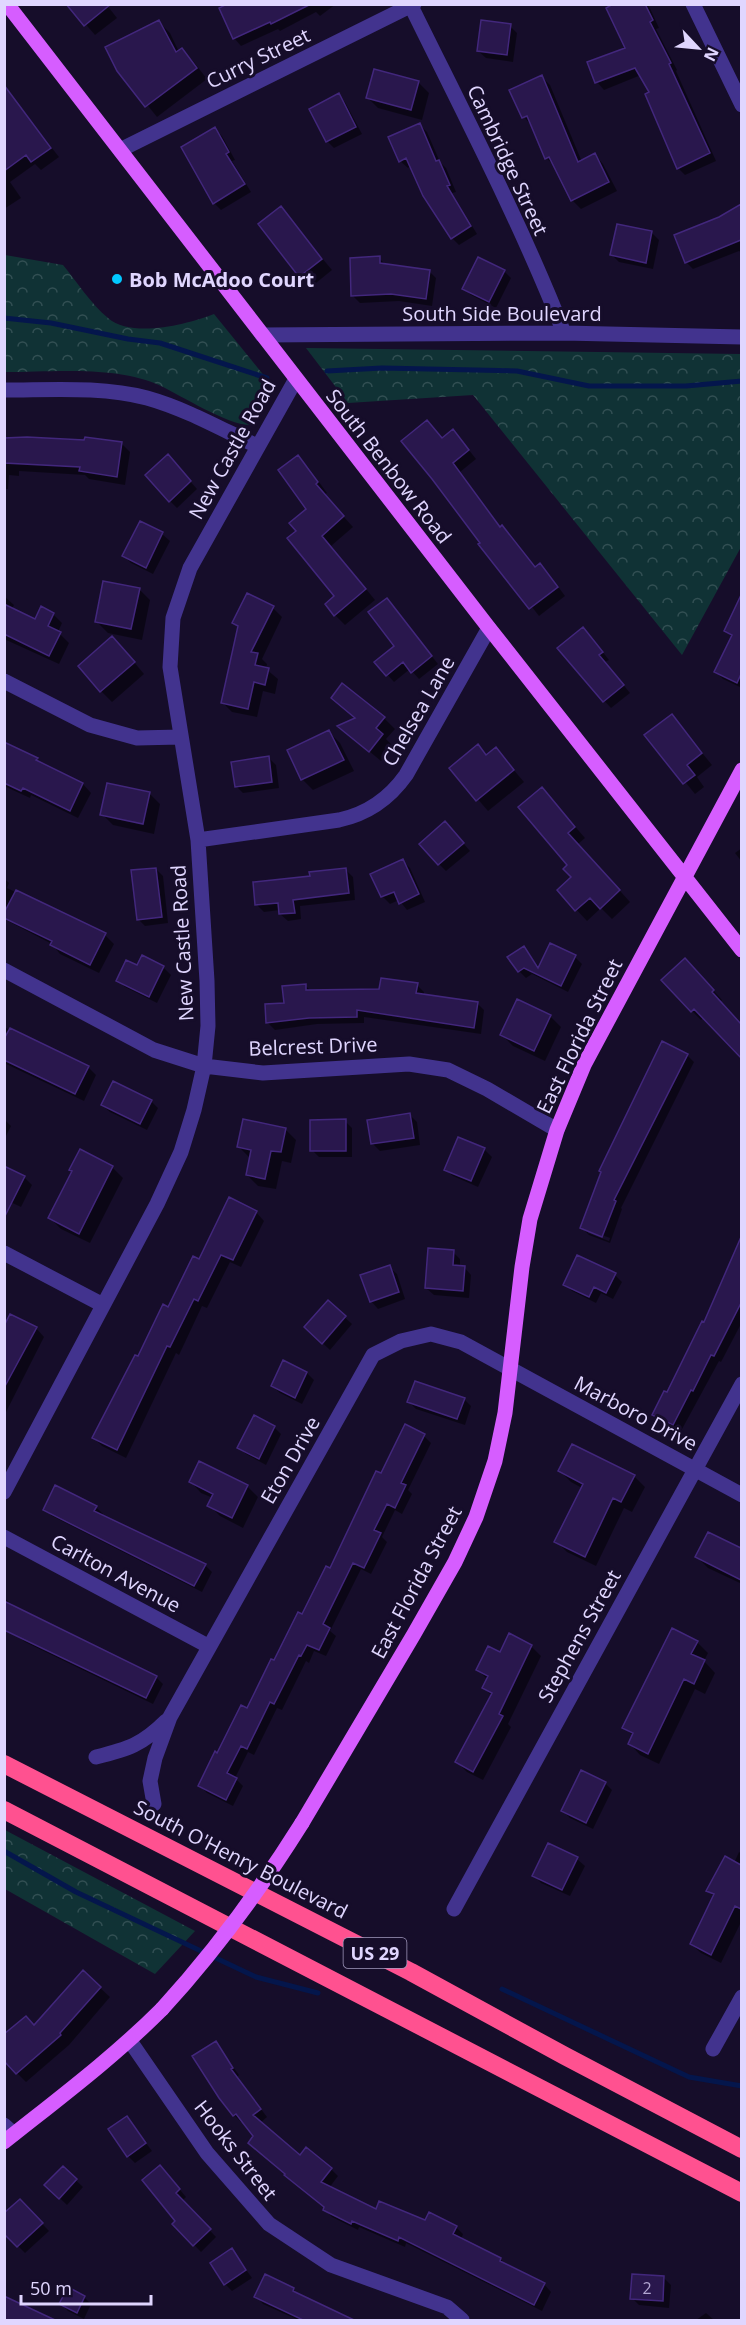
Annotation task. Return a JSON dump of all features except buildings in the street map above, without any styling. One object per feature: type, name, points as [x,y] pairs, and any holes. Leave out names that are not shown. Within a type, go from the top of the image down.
[{"type":"highway","name":"South O'Henry Boulevard","points":[[4,1764],[411,1972],[741,2149]]},
{"type":"highway","name":"US 29","points":[[4,1810],[741,2193]]},
{"type":"main road","name":"South Benbow Road","points":[[7,4],[741,950]]},
{"type":"main road","name":"East Florida Street","points":[[8,2134],[73,2088],[130,2041],[218,1946],[302,1823],[455,1562],[477,1517],[495,1461],[511,1370],[522,1268],[530,1219],[557,1130],[584,1065],[741,770]]},
{"type":"street","points":[[693,4],[741,105]]},
{"type":"street","name":"Curry Street","points":[[120,150],[412,5]]},
{"type":"street","name":"Cambridge Street","points":[[412,5],[549,295],[564,333]]},
{"type":"street","name":"South Side Boulevard","points":[[262,335],[564,333],[741,337]]},
{"type":"street","name":"New Castle Road","points":[[4,1492],[157,1204],[181,1152],[204,1066],[208,1026],[198,840],[170,667],[173,618],[190,568],[296,379]]},
{"type":"street","points":[[4,390],[112,391],[147,398],[186,412],[257,446]]},
{"type":"street","name":"Chelsea Lane","points":[[198,840],[339,820],[353,817],[378,804],[406,775],[489,628]]},
{"type":"street","points":[[4,681],[90,725],[137,738],[180,737]]},
{"type":"street","name":"Belcrest Drive","points":[[4,970],[154,1050],[204,1066],[263,1073],[409,1064],[448,1070],[487,1089],[557,1130]]},
{"type":"street","points":[[4,1252],[103,1305]]},
{"type":"street","name":"Eton Drive","points":[[153,1804],[150,1781],[155,1758],[170,1717],[373,1355],[401,1341],[431,1334],[461,1342],[511,1370]]},
{"type":"street","name":"Marboro Drive","points":[[511,1370],[741,1495]]},
{"type":"street","name":"Stephens Street","points":[[454,1909],[741,1384]]},
{"type":"street","name":"Carlton Avenue","points":[[4,1537],[208,1646]]},
{"type":"street","name":"Eton Drive","points":[[96,1757],[124,1750],[147,1739],[170,1717]]},
{"type":"street","points":[[713,2049],[741,1997]]},
{"type":"street","name":"Hooks Street","points":[[130,2041],[207,2153],[269,2224],[331,2265],[447,2307],[462,2320]]},
{"type":"green space","points":[[5,255],[63,265],[84,293],[108,318],[131,328],[160,328],[214,314],[274,388],[254,425],[245,425],[220,417],[144,379],[105,372],[5,372]]},
{"type":"green space","points":[[306,348],[741,354],[741,547],[682,655],[473,395],[348,403]]},
{"type":"green space","points":[[4,1830],[195,1931],[155,1974],[5,1889]]},
{"type":"waterway","points":[[4,318],[51,323],[128,339],[160,343],[267,378]]},
{"type":"waterway","points":[[327,371],[382,368],[517,371],[589,386],[686,386],[742,381]]},
{"type":"waterway","points":[[4,1851],[76,1892],[256,1977],[318,1993]]},
{"type":"waterway","points":[[502,1989],[689,2077],[742,2086]]},
{"type":"place","name":"Bob McAdoo Court","points":[[117,279]]}]
